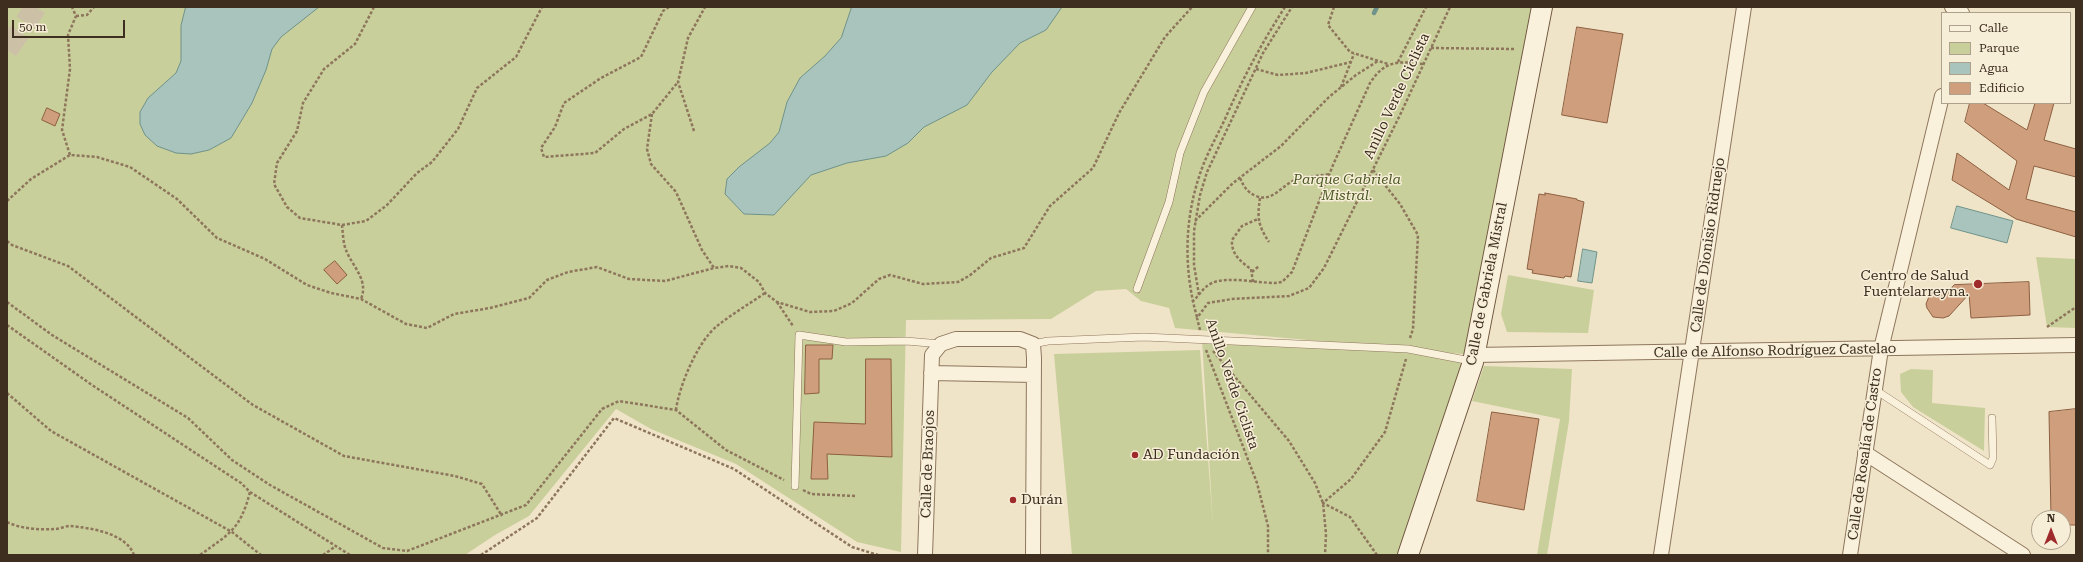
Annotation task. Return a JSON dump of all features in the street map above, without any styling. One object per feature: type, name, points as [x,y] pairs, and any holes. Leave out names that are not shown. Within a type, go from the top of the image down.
[{"type":"street","name":"Calle de Gabriela Mistral","points":[[1408,555],[1474,358],[1542,7]]},
{"type":"street","name":"Calle de Dionisio Ridruejo","points":[[1661,555],[1744,7]]},
{"type":"street","name":"Calle de Rosalía de Castro","points":[[1850,555],[1881,349],[1941,100]]},
{"type":"street","points":[[941,344],[956,338],[1020,339],[1033,344],[1033,555]]},
{"type":"street","name":"Calle de Braojos","points":[[925,555],[932,355],[941,344]]},
{"type":"street","name":"Calle de Alfonso Rodríguez Castelao","points":[[1474,358],[1692,352],[2076,345]]},
{"type":"street","points":[[931,373],[1034,375]]},
{"type":"street","points":[[1865,453],[2024,555]]},
{"type":"lane","points":[[1137,289],[1170,202],[1180,153],[1204,92],[1252,7]]},
{"type":"lane","points":[[795,486],[799,335],[846,342],[906,341],[941,344]]},
{"type":"lane","points":[[1033,344],[1048,341],[1144,336],[1408,349],[1474,358]]},
{"type":"lane","points":[[1874,389],[1990,465],[1993,458],[1992,418]]},
{"type":"path","points":[[70,155],[62,130],[70,70],[68,35],[76,16],[72,7]]},
{"type":"path","points":[[76,16],[87,15],[94,7]]},
{"type":"path","points":[[374,7],[355,44],[324,69],[303,104],[297,131],[277,164],[274,184],[287,207],[300,218],[342,225],[366,220],[387,205],[417,173],[432,162],[458,129],[477,88],[516,57],[542,7]]},
{"type":"path","points":[[668,7],[663,11],[641,58],[601,78],[564,103],[555,127],[541,148],[544,158],[595,153],[624,129],[652,114],[678,82],[688,38],[705,7]]},
{"type":"path","points":[[777,302],[810,312],[834,311],[852,303],[879,279],[890,275],[923,284],[958,282],[969,276],[991,258],[1024,248],[1050,206],[1093,168],[1119,113],[1162,44],[1192,7]]},
{"type":"path","points":[[1197,318],[1192,302],[1187,259],[1188,234],[1193,199],[1199,176],[1239,86],[1257,52],[1285,7]]},
{"type":"path","points":[[1199,295],[1194,264],[1195,222],[1200,195],[1207,172],[1263,53],[1292,7]]},
{"type":"path","points":[[1334,7],[1328,25],[1350,52],[1388,64]]},
{"type":"path","points":[[1398,62],[1426,7]]},
{"type":"path","name":"Anillo Verde Ciclista","points":[[1268,555],[1268,526],[1257,483],[1202,339],[1197,318],[1208,302],[1232,299],[1289,296],[1309,288],[1324,268],[1450,7]]},
{"type":"path","points":[[1430,48],[1516,50]]},
{"type":"path","points":[[1341,87],[1354,54]]},
{"type":"path","points":[[1195,222],[1240,178],[1281,146],[1341,87],[1378,61]]},
{"type":"path","points":[[1256,70],[1278,75],[1306,73],[1351,62]]},
{"type":"path","points":[[1192,302],[1202,290],[1212,282],[1223,280],[1274,283],[1282,282],[1292,272],[1330,174],[1370,83],[1378,72],[1388,64],[1398,62],[1423,64]]},
{"type":"path","points":[[678,82],[694,131]]},
{"type":"path","points":[[652,114],[647,149],[651,164],[676,192],[702,250],[714,268]]},
{"type":"path","points":[[7,201],[31,179],[70,155],[98,157],[130,168],[177,199],[217,238],[265,259],[307,285],[331,293],[361,298],[406,324],[427,328],[454,314],[490,308],[529,298],[547,280],[568,272],[597,267],[629,279],[665,280],[714,268],[729,266],[741,268],[759,282],[765,293],[777,302],[799,335]]},
{"type":"path","points":[[1240,178],[1244,188],[1260,198],[1267,198],[1295,180],[1330,174]]},
{"type":"path","points":[[1260,198],[1258,218],[1260,228],[1269,242]]},
{"type":"path","points":[[1253,282],[1252,272],[1234,252],[1232,240],[1242,226],[1258,218]]},
{"type":"path","points":[[342,225],[346,250],[362,280],[364,292],[361,298]]},
{"type":"path","points":[[7,241],[68,266],[253,405],[344,456],[455,476],[482,484],[502,516]]},
{"type":"path","points":[[1252,272],[1259,266]]},
{"type":"path","points":[[676,410],[677,399],[684,377],[703,344],[716,327],[765,293]]},
{"type":"path","points":[[7,302],[52,334],[188,418],[232,460],[270,485],[383,548],[407,551],[502,516],[526,505],[602,409],[619,401],[676,410],[726,450],[811,494],[855,496]]},
{"type":"path","points":[[2047,327],[2076,307]]},
{"type":"path","points":[[7,325],[92,385],[241,483],[250,492],[350,555]]},
{"type":"path","points":[[1202,339],[1289,441],[1315,483],[1323,503],[1326,534],[1325,555]]},
{"type":"path","points":[[7,393],[52,431],[232,532],[261,555]]},
{"type":"path","points":[[482,555],[537,518],[614,418],[734,469],[852,547],[878,555]]},
{"type":"path","points":[[200,555],[232,532],[245,512],[250,492]]},
{"type":"path","points":[[1323,503],[1350,517],[1377,555]]},
{"type":"path","points":[[7,522],[16,527],[56,529],[68,526],[85,528],[115,535],[132,550],[134,555]]},
{"type":"path","points":[[323,555],[336,546]]},
{"type":"green space","name":"Parque Gabriela Mistral.","points":[[7,7],[1535,7],[1474,355],[1416,350],[1473,362],[1408,555],[1072,555],[1054,354],[1200,350],[1213,525],[1202,339],[1385,347],[1175,328],[1169,308],[1141,301],[1126,289],[1096,291],[1051,319],[906,320],[901,552],[857,542],[736,464],[651,429],[616,409],[529,516],[495,535],[465,555],[7,555]]},
{"type":"green space","points":[[2036,257],[2076,259],[2076,328],[2047,327]]},
{"type":"green space","points":[[1508,275],[1594,290],[1588,333],[1507,332],[1501,314]]},
{"type":"green space","points":[[1484,366],[1572,369],[1569,421],[1547,555],[1537,555],[1560,419],[1472,401]]},
{"type":"green space","points":[[1911,369],[1933,370],[1932,403],[1985,408],[1984,451],[1913,407],[1901,392],[1900,374]]},
{"type":"water","points":[[186,7],[319,7],[281,37],[272,49],[266,70],[252,103],[231,138],[209,150],[191,154],[176,153],[157,146],[145,135],[140,124],[140,112],[148,98],[176,73],[181,61],[181,26]]},
{"type":"water","points":[[852,7],[1062,7],[1046,30],[1020,43],[992,72],[967,105],[924,127],[908,143],[886,156],[847,163],[811,175],[774,215],[744,214],[725,194],[727,179],[739,167],[770,143],[779,132],[787,102],[800,78],[825,56],[841,38]]},
{"type":"water","points":[[1957,206],[2013,221],[2007,243],[1951,228]]},
{"type":"water","points":[[1583,249],[1597,252],[1592,283],[1578,281]]},
{"type":"building","points":[[1577,27],[1623,34],[1607,123],[1562,115]]},
{"type":"building","points":[[1970,104],[1985,104],[2027,130],[2035,104],[2054,104],[2044,140],[2076,149],[2076,177],[2034,166],[2026,199],[2076,212],[2076,237],[2016,219],[1952,180],[1957,153],[2009,190],[2017,161],[1965,122]]},
{"type":"building","points":[[47,108],[60,114],[55,126],[42,120]]},
{"type":"building","points":[[1545,193],[1577,199],[1584,202],[1571,277],[1565,276],[1564,278],[1532,273],[1533,270],[1527,269],[1539,194],[1545,195]]},
{"type":"building","points":[[335,261],[347,275],[337,284],[324,270]]},
{"type":"building","points":[[2029,282],[2030,315],[1971,318],[1969,294],[1949,316],[1943,318],[1933,317],[1926,304],[1930,294],[1939,290],[1949,291],[1954,285]]},
{"type":"building","points":[[806,345],[833,345],[832,359],[819,359],[819,393],[805,394]]},
{"type":"building","points":[[866,359],[891,359],[892,457],[827,454],[828,479],[811,479],[814,422],[865,424]]},
{"type":"building","points":[[2076,409],[2076,525],[2071,525],[2071,510],[2051,510],[2049,412]]},
{"type":"building","points":[[1492,412],[1539,419],[1524,510],[1477,501]]},
{"type":"waterway","points":[[1374,13],[1377,7]]},
{"type":"tunnel","points":[[7,50],[36,7]]},
{"type":"place","name":"Centro de Salud Fuentelarreyna.","points":[[1978,284]]},
{"type":"place","name":"AD Fundación","points":[[1135,455]]},
{"type":"place","name":"Durán","points":[[1013,500]]}]
